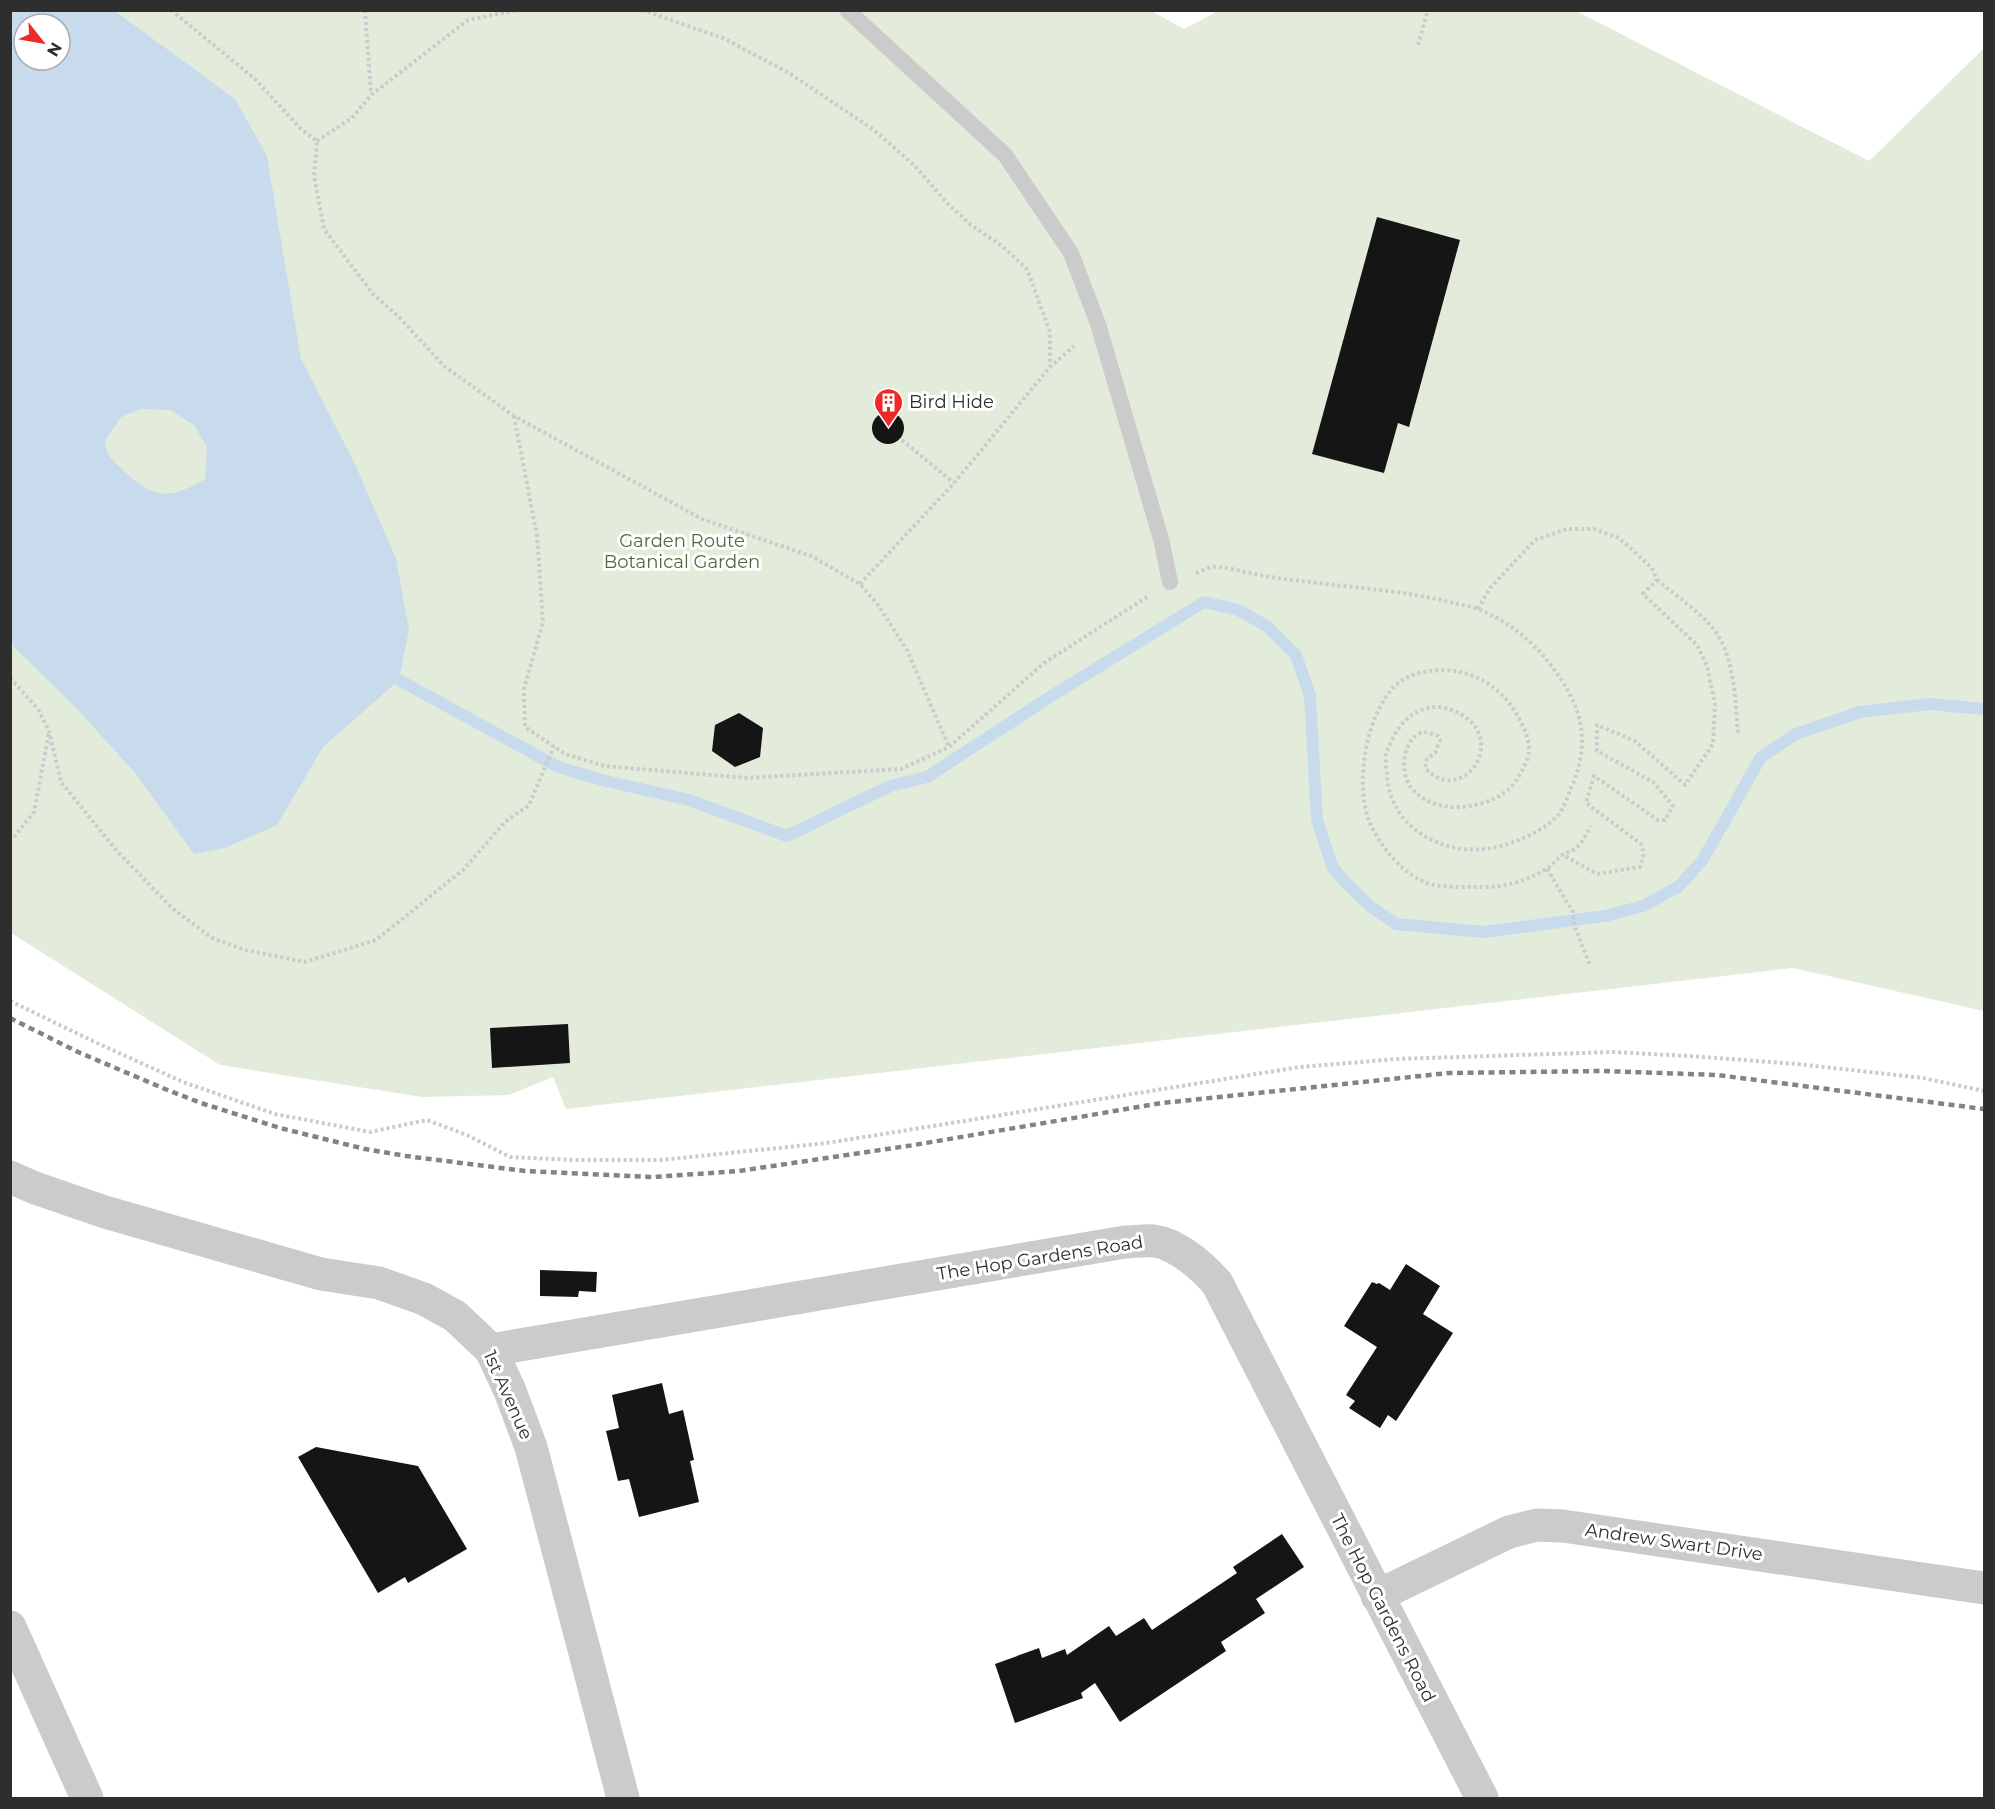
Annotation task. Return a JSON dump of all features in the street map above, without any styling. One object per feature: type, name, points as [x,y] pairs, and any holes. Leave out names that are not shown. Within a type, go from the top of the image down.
[{"type":"street","name":"1st Avenue","points":[[10,1177],[105,1212],[321,1274],[379,1283],[413,1294],[455,1316],[491,1350],[510,1391],[531,1447],[623,1798]]},
{"type":"street","name":"The Hop Gardens Road","points":[[491,1350],[1125,1242],[1155,1241],[1199,1263],[1217,1283],[1482,1798]]},
{"type":"street","name":"Andrew Swart Drive","points":[[1377,1596],[1509,1532],[1537,1525],[1575,1527],[1984,1588]]},
{"type":"street","points":[[10,1627],[87,1798]]},
{"type":"lane","points":[[847,10],[1005,155],[1071,253],[1098,324],[1161,539],[1170,582]]},
{"type":"path","points":[[171,10],[255,79],[301,129],[317,141]]},
{"type":"path","points":[[365,10],[371,95]]},
{"type":"path","points":[[317,141],[352,118],[371,95],[468,20],[518,10]]},
{"type":"path","points":[[642,10],[725,39],[789,73],[883,137],[915,166],[947,203],[971,225],[1002,246],[1027,269],[1050,332],[1050,367]]},
{"type":"path","points":[[1418,45],[1428,10]]},
{"type":"path","points":[[317,141],[314,176],[324,229],[373,294],[398,316],[444,366],[514,416],[702,519],[811,556],[860,584],[878,604],[907,650],[949,747]]},
{"type":"path","points":[[860,584],[954,483],[1050,367],[1098,324]]},
{"type":"path","points":[[514,416],[537,536],[543,622],[524,689],[525,727],[565,754],[604,766],[746,778],[902,769],[949,747],[1044,663],[1170,582],[1214,567],[1264,576],[1429,597],[1478,609],[1501,620],[1527,639],[1551,664],[1572,696],[1578,711],[1583,738],[1576,776],[1559,814],[1521,839],[1495,848],[1455,849],[1434,843],[1414,830],[1397,809],[1387,788],[1386,755],[1396,730],[1410,714],[1427,707],[1455,711],[1470,720],[1480,732],[1481,749],[1476,765],[1469,775],[1460,780],[1447,780],[1431,775],[1425,768],[1427,759],[1435,753],[1440,740],[1438,736],[1427,732],[1419,734],[1410,742],[1404,757],[1410,786],[1420,795],[1440,806],[1470,807],[1490,802],[1508,789],[1520,775],[1529,754],[1527,730],[1511,704],[1490,685],[1463,672],[1436,670],[1414,675],[1395,686],[1378,711],[1366,742],[1365,803],[1370,822],[1395,862],[1425,883],[1502,887],[1547,868],[1578,847],[1591,826]]},
{"type":"path","points":[[902,440],[954,483]]},
{"type":"path","points":[[1478,609],[1490,588],[1535,540],[1567,529],[1594,529],[1619,538],[1652,568],[1657,580],[1712,627],[1721,643],[1733,676],[1738,734]]},
{"type":"path","points":[[1563,855],[1597,874],[1640,867],[1644,854],[1641,844],[1586,803],[1594,776],[1658,820],[1665,820],[1673,806],[1653,782],[1597,751],[1597,725],[1635,741],[1685,785],[1713,744],[1715,704],[1707,666],[1697,645],[1643,594],[1657,580]]},
{"type":"path","points":[[10,678],[38,709],[49,731],[61,782],[117,851],[172,908],[212,938],[245,950],[305,962],[376,940],[463,870],[505,822],[529,805],[554,746]]},
{"type":"path","points":[[14,837],[34,812],[49,731]]},
{"type":"path","points":[[1547,868],[1573,912],[1574,926],[1590,965]]},
{"type":"path","points":[[10,1001],[183,1082],[275,1114],[369,1132],[427,1120],[467,1135],[510,1157],[563,1160],[661,1160],[827,1143],[1077,1101],[1300,1067],[1396,1059],[1613,1052],[1678,1055],[1797,1064],[1912,1077],[1984,1091]]},
{"type":"green space","name":"Garden Route Botanical Garden","points":[[1150,10],[1184,29],[1220,10],[1576,11],[1869,161],[1984,48],[1984,1011],[1793,968],[566,1109],[553,1077],[509,1095],[422,1097],[220,1065],[11,933],[10,11]]},
{"type":"water","points":[[10,11],[115,11],[235,99],[267,156],[301,359],[355,464],[396,559],[409,630],[399,680],[323,747],[277,825],[225,848],[194,854],[135,773],[79,711],[11,644]],"holes":[[[141,409],[170,410],[194,425],[207,447],[205,479],[182,491],[163,494],[154,492],[135,481],[113,461],[107,451],[105,441],[121,417]]]},
{"type":"building","points":[[1377,217],[1460,240],[1409,427],[1398,423],[1384,473],[1312,454]]},
{"type":"building","name":"Bird Hide","points":[[888,412],[899,417],[904,428],[899,439],[888,444],[877,439],[872,428],[877,417]]},
{"type":"building","points":[[739,713],[763,728],[760,757],[735,767],[712,751],[715,725]]},
{"type":"building","points":[[568,1024],[570,1063],[492,1068],[490,1028]]},
{"type":"building","points":[[1406,1264],[1440,1286],[1423,1314],[1453,1333],[1396,1421],[1388,1415],[1380,1428],[1349,1408],[1355,1401],[1346,1395],[1377,1347],[1344,1326],[1372,1282],[1379,1283],[1390,1290]]},
{"type":"building","points":[[540,1270],[597,1272],[596,1292],[579,1291],[578,1297],[540,1296]]},
{"type":"building","points":[[662,1383],[669,1414],[683,1410],[694,1460],[690,1461],[699,1502],[639,1517],[629,1479],[618,1481],[606,1431],[619,1428],[612,1395]]},
{"type":"building","points":[[316,1447],[418,1466],[467,1549],[408,1583],[405,1577],[378,1593],[298,1457]]},
{"type":"building","points":[[1282,1534],[1304,1567],[1256,1599],[1265,1613],[1221,1642],[1226,1651],[1120,1722],[1095,1683],[1081,1693],[1083,1698],[1015,1723],[995,1664],[1039,1648],[1042,1658],[1065,1649],[1067,1655],[1109,1626],[1116,1636],[1144,1618],[1152,1630],[1237,1573],[1233,1567]]},
{"type":"waterway","points":[[399,680],[558,767],[606,781],[689,800],[787,836],[890,786],[927,777],[1053,695],[1204,602],[1238,610],[1267,626],[1296,655],[1310,696],[1317,820],[1332,866],[1342,879],[1371,907],[1396,924],[1484,932],[1605,916],[1643,906],[1678,887],[1702,861],[1761,757],[1796,734],[1860,712],[1930,704],[1984,709]]},
{"type":"railway","points":[[10,1018],[78,1052],[165,1089],[280,1128],[365,1149],[406,1156],[525,1171],[653,1177],[739,1171],[914,1145],[1162,1103],[1449,1073],[1603,1071],[1717,1075],[1984,1109]]},
{"type":"place","name":"Bird Hide","points":[[888,428]]}]
